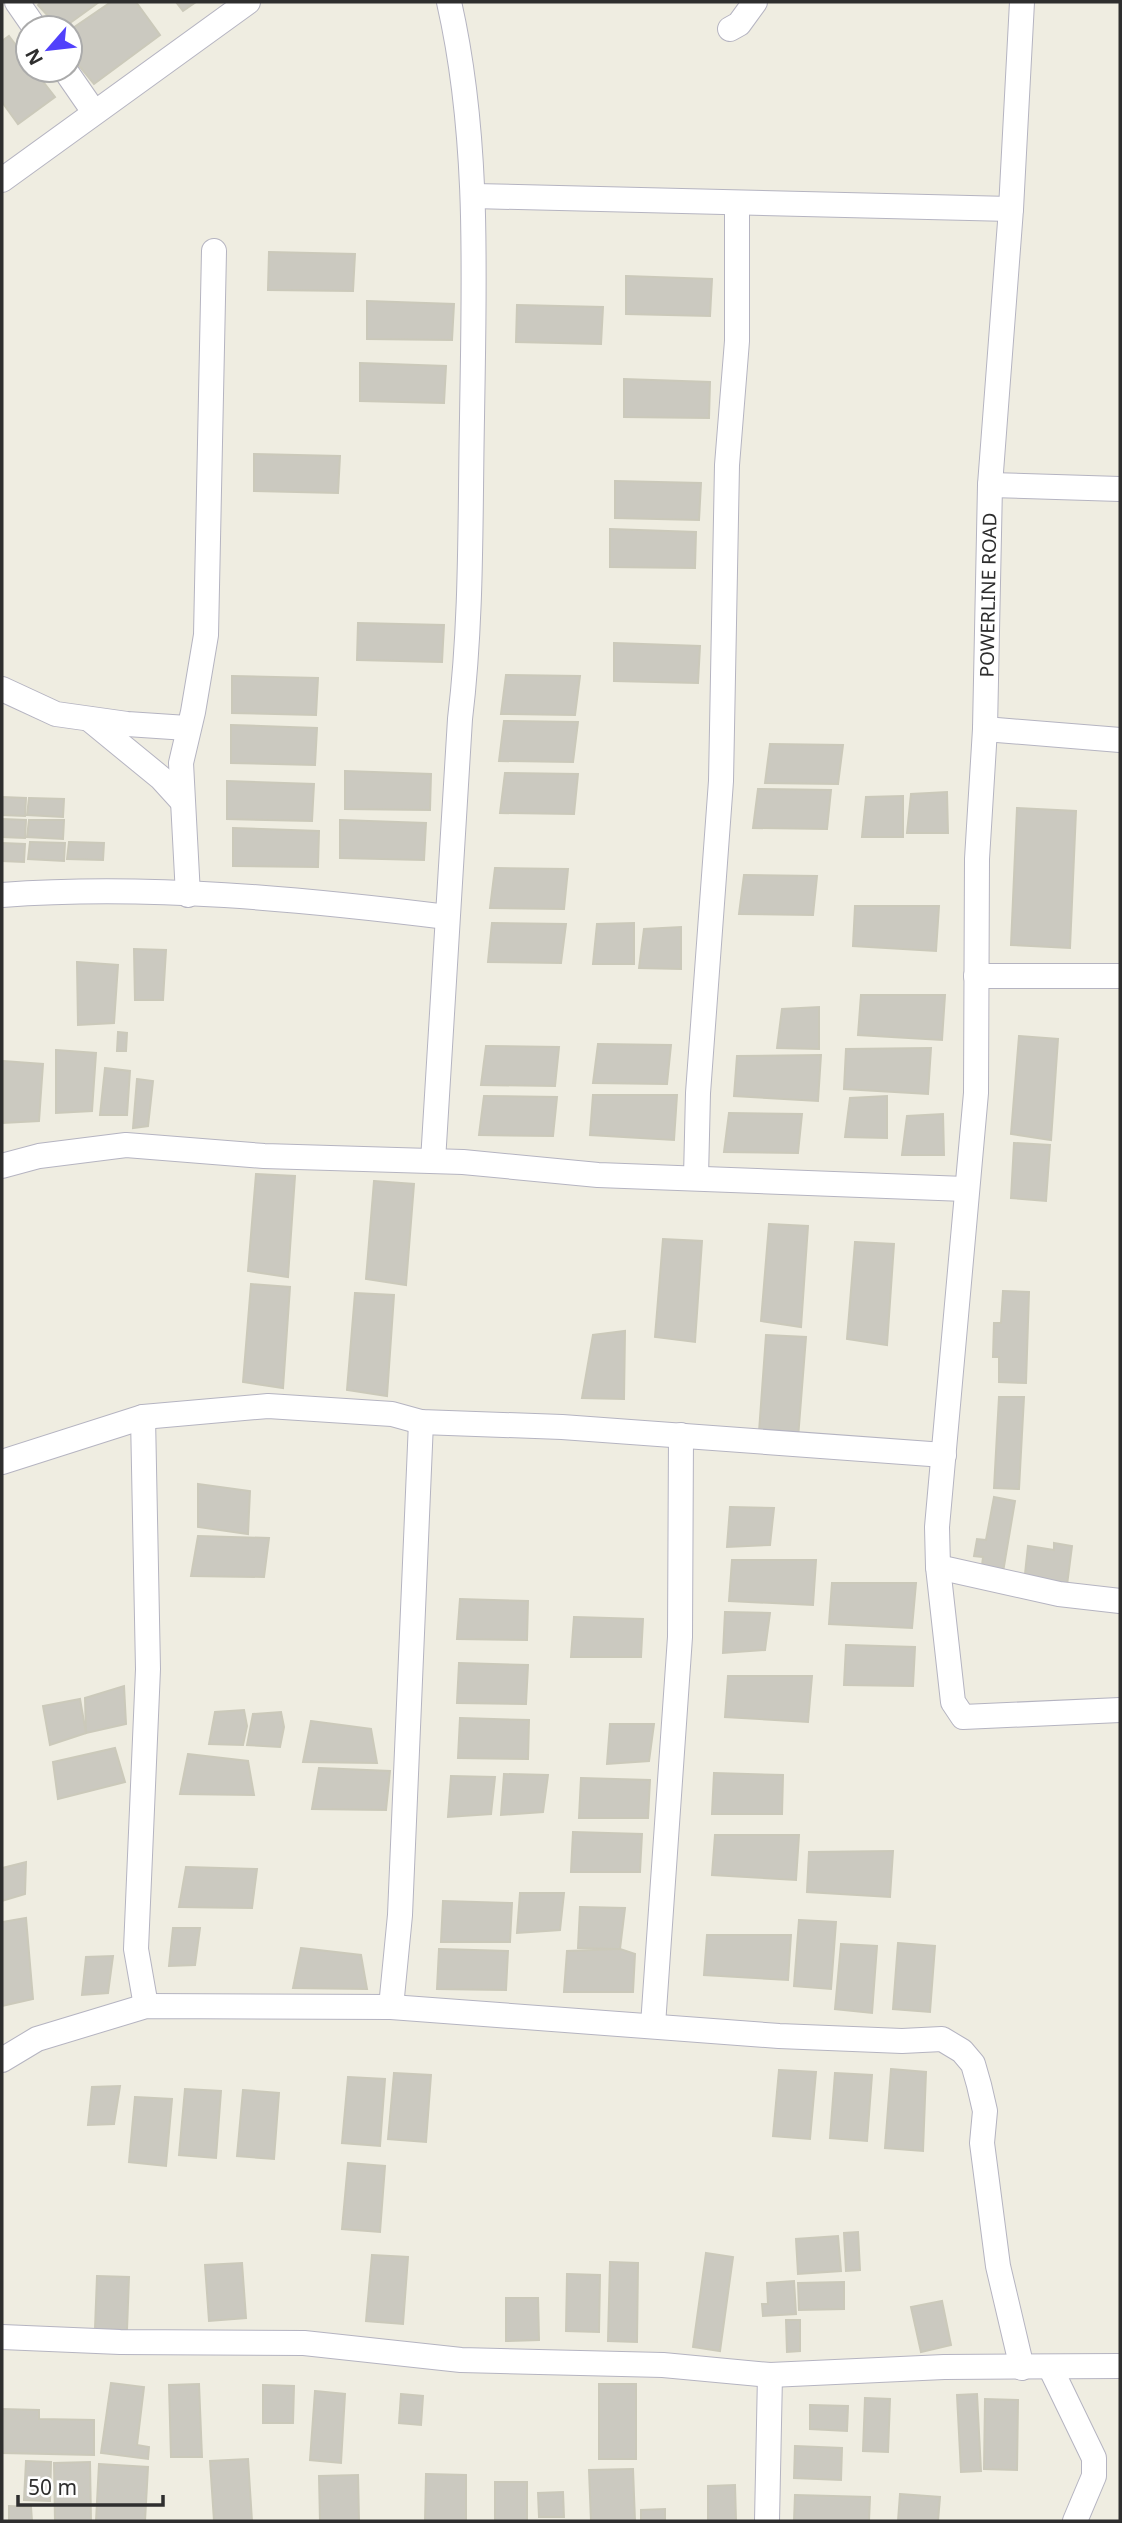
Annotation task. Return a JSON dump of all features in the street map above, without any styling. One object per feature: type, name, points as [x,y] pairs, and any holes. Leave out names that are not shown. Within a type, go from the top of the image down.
[{"type":"street","points":[[2,180],[248,2]]},
{"type":"street","points":[[433,1161],[460,719],[468,657],[474,197],[464,66],[449,2]]},
{"type":"street","points":[[730,29],[739,24],[755,2]]},
{"type":"street","name":"POWERLINE ROAD","points":[[1022,2],[1011,209],[990,485],[985,729],[977,859],[976,1093],[965,1189],[937,1527],[938,1567],[953,1702],[963,1717],[1120,1710]]},
{"type":"street","points":[[75,84],[94,112]]},
{"type":"street","points":[[474,197],[671,200],[737,205],[1011,209]]},
{"type":"street","points":[[696,1177],[698,1093],[721,781],[727,465],[737,341],[737,205]]},
{"type":"street","points":[[188,895],[181,763],[206,635],[214,251]]},
{"type":"street","points":[[990,485],[1120,489]]},
{"type":"street","points":[[5,696],[56,714],[187,728]]},
{"type":"street","points":[[89,719],[160,778],[181,800]]},
{"type":"street","points":[[985,729],[1120,740]]},
{"type":"street","points":[[2,895],[48,892],[188,895],[362,906],[447,917]]},
{"type":"street","points":[[975,976],[1120,976]]},
{"type":"street","points":[[2,1166],[39,1156],[126,1146],[264,1156],[433,1161],[598,1175],[965,1189]]},
{"type":"street","points":[[2,1462],[143,1417],[268,1406],[392,1414],[421,1422],[681,1435],[944,1455]]},
{"type":"street","points":[[143,1417],[148,1669],[136,1949],[146,2006]]},
{"type":"street","points":[[391,2007],[401,1901],[421,1422]]},
{"type":"street","points":[[653,2025],[680,1637],[681,1435]]},
{"type":"street","points":[[938,1567],[1059,1594],[1120,1601]]},
{"type":"street","points":[[2,2060],[37,2039],[146,2006],[391,2007],[836,2039],[902,2042],[942,2039],[962,2051],[973,2063],[985,2111],[982,2143],[998,2266],[1022,2368]]},
{"type":"street","points":[[2,2337],[120,2342],[304,2343],[461,2360],[663,2365],[770,2375],[944,2367],[1120,2366]]},
{"type":"street","points":[[1050,2367],[1094,2458],[1094,2476],[1075,2521]]},
{"type":"street","points":[[767,2521],[770,2375]]},
{"type":"building","points":[[41,2],[99,2],[82,14],[46,14],[38,5]]},
{"type":"building","points":[[111,2],[136,2],[160,35],[94,84],[84,72],[84,20]]},
{"type":"building","points":[[176,2],[196,2],[183,11]]},
{"type":"building","points":[[9,36],[14,43],[14,84],[45,84],[55,97],[18,124],[2,102],[2,41]]},
{"type":"building","points":[[269,252],[355,254],[353,291],[268,290]]},
{"type":"building","points":[[626,276],[712,279],[710,316],[626,314]]},
{"type":"building","points":[[367,301],[454,304],[452,340],[367,339]]},
{"type":"building","points":[[517,305],[603,307],[601,344],[516,342]]},
{"type":"building","points":[[360,363],[446,366],[444,403],[360,401]]},
{"type":"building","points":[[624,379],[710,382],[709,418],[624,417]]},
{"type":"building","points":[[254,454],[340,456],[338,493],[254,491]]},
{"type":"building","points":[[615,481],[701,483],[699,520],[615,518]]},
{"type":"building","points":[[610,529],[696,532],[695,568],[610,567]]},
{"type":"building","points":[[358,623],[444,625],[442,662],[357,660]]},
{"type":"building","points":[[614,643],[700,646],[698,683],[614,681]]},
{"type":"building","points":[[506,675],[580,676],[575,715],[501,714]]},
{"type":"building","points":[[232,676],[318,678],[316,715],[232,713]]},
{"type":"building","points":[[504,721],[578,722],[573,762],[499,761]]},
{"type":"building","points":[[231,725],[317,728],[315,765],[231,763]]},
{"type":"building","points":[[770,744],[843,745],[838,784],[765,783]]},
{"type":"building","points":[[345,771],[431,774],[430,810],[345,809]]},
{"type":"building","points":[[505,773],[578,774],[574,814],[500,813]]},
{"type":"building","points":[[227,781],[314,784],[312,821],[227,819]]},
{"type":"building","points":[[758,789],[831,790],[827,829],[753,828]]},
{"type":"building","points":[[947,792],[948,833],[907,833],[911,794]]},
{"type":"building","points":[[903,796],[903,837],[862,837],[866,797]]},
{"type":"building","points":[[2,797],[26,798],[25,816],[2,815]]},
{"type":"building","points":[[29,798],[64,799],[63,817],[27,815]]},
{"type":"building","points":[[1017,808],[1076,811],[1070,948],[1011,945]]},
{"type":"building","points":[[2,819],[26,820],[25,838],[2,837]]},
{"type":"building","points":[[29,820],[64,820],[63,839],[27,837]]},
{"type":"building","points":[[340,820],[426,823],[424,860],[340,858]]},
{"type":"building","points":[[233,828],[319,831],[318,867],[233,866]]},
{"type":"building","points":[[30,842],[65,843],[64,861],[28,859]]},
{"type":"building","points":[[69,842],[104,843],[103,860],[67,859]]},
{"type":"building","points":[[2,843],[25,844],[24,862],[2,861]]},
{"type":"building","points":[[495,868],[568,869],[564,909],[490,908]]},
{"type":"building","points":[[744,875],[817,876],[813,915],[739,914]]},
{"type":"building","points":[[855,906],[939,906],[936,951],[853,946]]},
{"type":"building","points":[[492,923],[566,924],[561,963],[488,962]]},
{"type":"building","points":[[634,923],[634,964],[593,964],[597,924]]},
{"type":"building","points":[[681,927],[681,969],[639,968],[644,929]]},
{"type":"building","points":[[134,949],[166,950],[163,1000],[135,1000]]},
{"type":"building","points":[[77,962],[118,965],[114,1023],[78,1025]]},
{"type":"building","points":[[861,995],[945,995],[942,1040],[858,1035]]},
{"type":"building","points":[[819,1007],[819,1049],[777,1048],[782,1009]]},
{"type":"building","points":[[118,1032],[127,1033],[126,1051],[117,1051]]},
{"type":"building","points":[[1019,1036],[1058,1039],[1051,1140],[1011,1134]]},
{"type":"building","points":[[598,1044],[671,1045],[667,1084],[593,1083]]},
{"type":"building","points":[[486,1046],[559,1047],[555,1086],[481,1085]]},
{"type":"building","points":[[931,1048],[928,1094],[844,1089],[846,1049]]},
{"type":"building","points":[[56,1050],[96,1053],[92,1111],[56,1113]]},
{"type":"building","points":[[821,1055],[818,1101],[734,1096],[737,1056]]},
{"type":"building","points":[[3,1061],[43,1064],[39,1121],[3,1123]]},
{"type":"building","points":[[105,1068],[130,1071],[127,1115],[100,1115]]},
{"type":"building","points":[[137,1079],[153,1081],[148,1126],[133,1128]]},
{"type":"building","points":[[593,1095],[677,1095],[674,1140],[590,1135]]},
{"type":"building","points":[[484,1096],[557,1097],[553,1136],[479,1135]]},
{"type":"building","points":[[887,1096],[887,1138],[845,1137],[850,1098]]},
{"type":"building","points":[[729,1113],[802,1114],[798,1153],[724,1152]]},
{"type":"building","points":[[943,1114],[944,1155],[902,1155],[907,1116]]},
{"type":"building","points":[[1014,1143],[1050,1145],[1046,1201],[1011,1198]]},
{"type":"building","points":[[256,1174],[295,1176],[288,1277],[248,1271]]},
{"type":"building","points":[[374,1181],[414,1184],[406,1285],[366,1279]]},
{"type":"building","points":[[769,1224],[808,1226],[801,1327],[761,1321]]},
{"type":"building","points":[[663,1239],[702,1241],[695,1342],[655,1337]]},
{"type":"building","points":[[855,1242],[894,1244],[887,1345],[847,1339]]},
{"type":"building","points":[[251,1284],[290,1287],[283,1388],[243,1382]]},
{"type":"building","points":[[1003,1291],[1029,1292],[1026,1383],[999,1382],[999,1357],[993,1357],[994,1323],[1001,1323]]},
{"type":"building","points":[[355,1293],[394,1295],[387,1396],[347,1390]]},
{"type":"building","points":[[625,1331],[624,1399],[582,1398],[593,1335]]},
{"type":"building","points":[[766,1335],[806,1337],[798,1438],[759,1432]]},
{"type":"building","points":[[999,1397],[1024,1397],[1019,1489],[994,1488]]},
{"type":"building","points":[[198,1484],[250,1491],[248,1534],[198,1527]]},
{"type":"building","points":[[994,1497],[1015,1501],[1002,1578],[981,1574],[983,1557],[974,1556],[977,1539],[986,1540]]},
{"type":"building","points":[[730,1507],[774,1508],[770,1545],[727,1547]]},
{"type":"building","points":[[198,1536],[269,1538],[264,1577],[191,1576]]},
{"type":"building","points":[[1054,1543],[1072,1546],[1067,1585],[1033,1580],[1034,1576],[1025,1574],[1028,1546],[1054,1550]]},
{"type":"building","points":[[732,1560],[816,1560],[813,1605],[729,1601]]},
{"type":"building","points":[[832,1583],[916,1583],[912,1628],[829,1624]]},
{"type":"building","points":[[460,1599],[528,1601],[527,1640],[457,1639]]},
{"type":"building","points":[[725,1612],[770,1613],[765,1650],[723,1653]]},
{"type":"building","points":[[574,1617],[643,1619],[641,1657],[571,1657]]},
{"type":"building","points":[[846,1645],[915,1647],[913,1686],[844,1685]]},
{"type":"building","points":[[459,1663],[528,1665],[526,1704],[457,1703]]},
{"type":"building","points":[[728,1676],[812,1676],[808,1722],[725,1717]]},
{"type":"building","points":[[124,1686],[126,1724],[86,1733],[85,1698]]},
{"type":"building","points":[[80,1699],[86,1733],[50,1745],[43,1706]]},
{"type":"building","points":[[244,1710],[247,1726],[243,1745],[209,1744],[215,1712]]},
{"type":"building","points":[[281,1712],[284,1727],[280,1747],[247,1745],[253,1714]]},
{"type":"building","points":[[460,1718],[529,1720],[528,1759],[458,1758]]},
{"type":"building","points":[[311,1721],[371,1729],[377,1763],[303,1762]]},
{"type":"building","points":[[610,1724],[654,1724],[649,1761],[607,1764]]},
{"type":"building","points":[[115,1748],[125,1782],[58,1799],[53,1762]]},
{"type":"building","points":[[188,1754],[248,1761],[254,1795],[180,1794]]},
{"type":"building","points":[[319,1768],[390,1771],[386,1810],[312,1809]]},
{"type":"building","points":[[714,1773],[783,1775],[782,1814],[712,1814]]},
{"type":"building","points":[[504,1774],[548,1775],[543,1812],[501,1815]]},
{"type":"building","points":[[451,1776],[495,1777],[491,1814],[448,1817]]},
{"type":"building","points":[[581,1778],[650,1780],[648,1818],[579,1818]]},
{"type":"building","points":[[573,1832],[642,1834],[640,1872],[571,1872]]},
{"type":"building","points":[[715,1835],[799,1835],[796,1880],[712,1875]]},
{"type":"building","points":[[893,1851],[890,1897],[807,1892],[809,1852]]},
{"type":"building","points":[[26,1862],[25,1894],[2,1901],[2,1868]]},
{"type":"building","points":[[186,1867],[257,1869],[252,1908],[179,1907]]},
{"type":"building","points":[[520,1893],[564,1893],[560,1930],[517,1933]]},
{"type":"building","points":[[443,1901],[512,1903],[510,1942],[441,1942]]},
{"type":"building","points":[[580,1907],[625,1908],[620,1949],[578,1948]]},
{"type":"building","points":[[26,1918],[33,1999],[2,2006],[2,1922]]},
{"type":"building","points":[[799,1920],[836,1922],[831,1989],[794,1986]]},
{"type":"building","points":[[173,1928],[200,1928],[195,1965],[169,1966]]},
{"type":"building","points":[[707,1935],[791,1935],[788,1980],[704,1975]]},
{"type":"building","points":[[898,1943],[935,1946],[930,2012],[893,2009]]},
{"type":"building","points":[[841,1944],[877,1946],[872,2013],[835,2009]]},
{"type":"building","points":[[301,1948],[361,1955],[367,1989],[293,1988]]},
{"type":"building","points":[[439,1949],[508,1951],[506,1990],[437,1989]]},
{"type":"building","points":[[620,1949],[635,1954],[633,1992],[564,1992],[567,1951]]},
{"type":"building","points":[[113,1956],[108,1993],[82,1995],[86,1957]]},
{"type":"building","points":[[891,2069],[926,2072],[923,2151],[885,2148]]},
{"type":"building","points":[[779,2070],[816,2072],[810,2139],[773,2136]]},
{"type":"building","points":[[394,2073],[431,2075],[426,2142],[388,2139]]},
{"type":"building","points":[[835,2073],[872,2075],[867,2141],[830,2138]]},
{"type":"building","points":[[348,2077],[385,2079],[380,2146],[342,2143]]},
{"type":"building","points":[[120,2086],[114,2124],[88,2125],[92,2087]]},
{"type":"building","points":[[185,2089],[221,2091],[216,2158],[179,2155]]},
{"type":"building","points":[[243,2090],[279,2093],[274,2159],[237,2156]]},
{"type":"building","points":[[135,2097],[172,2099],[166,2166],[129,2162]]},
{"type":"building","points":[[348,2163],[385,2166],[380,2232],[342,2229]]},
{"type":"building","points":[[858,2232],[860,2270],[846,2271],[844,2233]]},
{"type":"building","points":[[838,2236],[841,2271],[798,2274],[796,2239]]},
{"type":"building","points":[[706,2253],[733,2257],[720,2351],[693,2347]]},
{"type":"building","points":[[372,2255],[408,2257],[403,2324],[366,2321]]},
{"type":"building","points":[[610,2262],[638,2263],[637,2342],[608,2341]]},
{"type":"building","points":[[242,2263],[246,2318],[209,2321],[205,2265]]},
{"type":"building","points":[[567,2274],[600,2275],[599,2332],[566,2331]]},
{"type":"building","points":[[97,2276],[129,2277],[127,2330],[95,2329]]},
{"type":"building","points":[[794,2281],[796,2314],[763,2316],[762,2304],[768,2304],[767,2283]]},
{"type":"building","points":[[844,2282],[844,2309],[799,2310],[798,2283]]},
{"type":"building","points":[[506,2298],[538,2298],[539,2340],[506,2341]]},
{"type":"building","points":[[942,2301],[951,2345],[921,2352],[911,2307]]},
{"type":"building","points":[[786,2320],[800,2320],[800,2351],[787,2352]]},
{"type":"building","points":[[111,2383],[144,2387],[137,2445],[149,2447],[148,2459],[101,2453]]},
{"type":"building","points":[[199,2384],[202,2457],[171,2457],[169,2385]]},
{"type":"building","points":[[599,2384],[636,2384],[636,2459],[599,2459]]},
{"type":"building","points":[[263,2385],[294,2386],[293,2423],[263,2423]]},
{"type":"building","points":[[315,2391],[345,2394],[341,2463],[310,2460]]},
{"type":"building","points":[[401,2394],[423,2396],[421,2425],[399,2423]]},
{"type":"building","points":[[977,2394],[981,2471],[961,2472],[957,2395]]},
{"type":"building","points":[[865,2398],[890,2399],[888,2452],[863,2451]]},
{"type":"building","points":[[985,2399],[1018,2400],[1017,2470],[984,2469]]},
{"type":"building","points":[[810,2405],[848,2406],[847,2431],[810,2429]]},
{"type":"building","points":[[2,2409],[39,2410],[39,2419],[94,2420],[94,2455],[2,2453]]},
{"type":"building","points":[[795,2446],[842,2448],[841,2480],[794,2478]]},
{"type":"building","points":[[248,2459],[252,2521],[214,2521],[210,2461]]},
{"type":"building","points":[[26,2461],[51,2462],[50,2501],[24,2500]]},
{"type":"building","points":[[90,2462],[91,2521],[55,2521],[54,2463]]},
{"type":"building","points":[[99,2464],[148,2467],[145,2521],[96,2521]]},
{"type":"building","points":[[633,2469],[635,2521],[591,2521],[589,2470]]},
{"type":"building","points":[[426,2474],[466,2475],[466,2521],[425,2521]]},
{"type":"building","points":[[358,2475],[359,2521],[320,2521],[319,2476]]},
{"type":"building","points":[[495,2482],[527,2482],[527,2521],[495,2521]]},
{"type":"building","points":[[735,2485],[736,2521],[708,2521],[708,2486]]},
{"type":"building","points":[[563,2492],[564,2517],[539,2517],[538,2493]]},
{"type":"building","points":[[900,2494],[940,2497],[938,2521],[898,2521]]},
{"type":"building","points":[[795,2495],[870,2497],[869,2521],[794,2521]]},
{"type":"building","points":[[9,2506],[31,2507],[32,2521],[9,2521]]},
{"type":"building","points":[[665,2509],[665,2521],[641,2521],[641,2510]]}]
